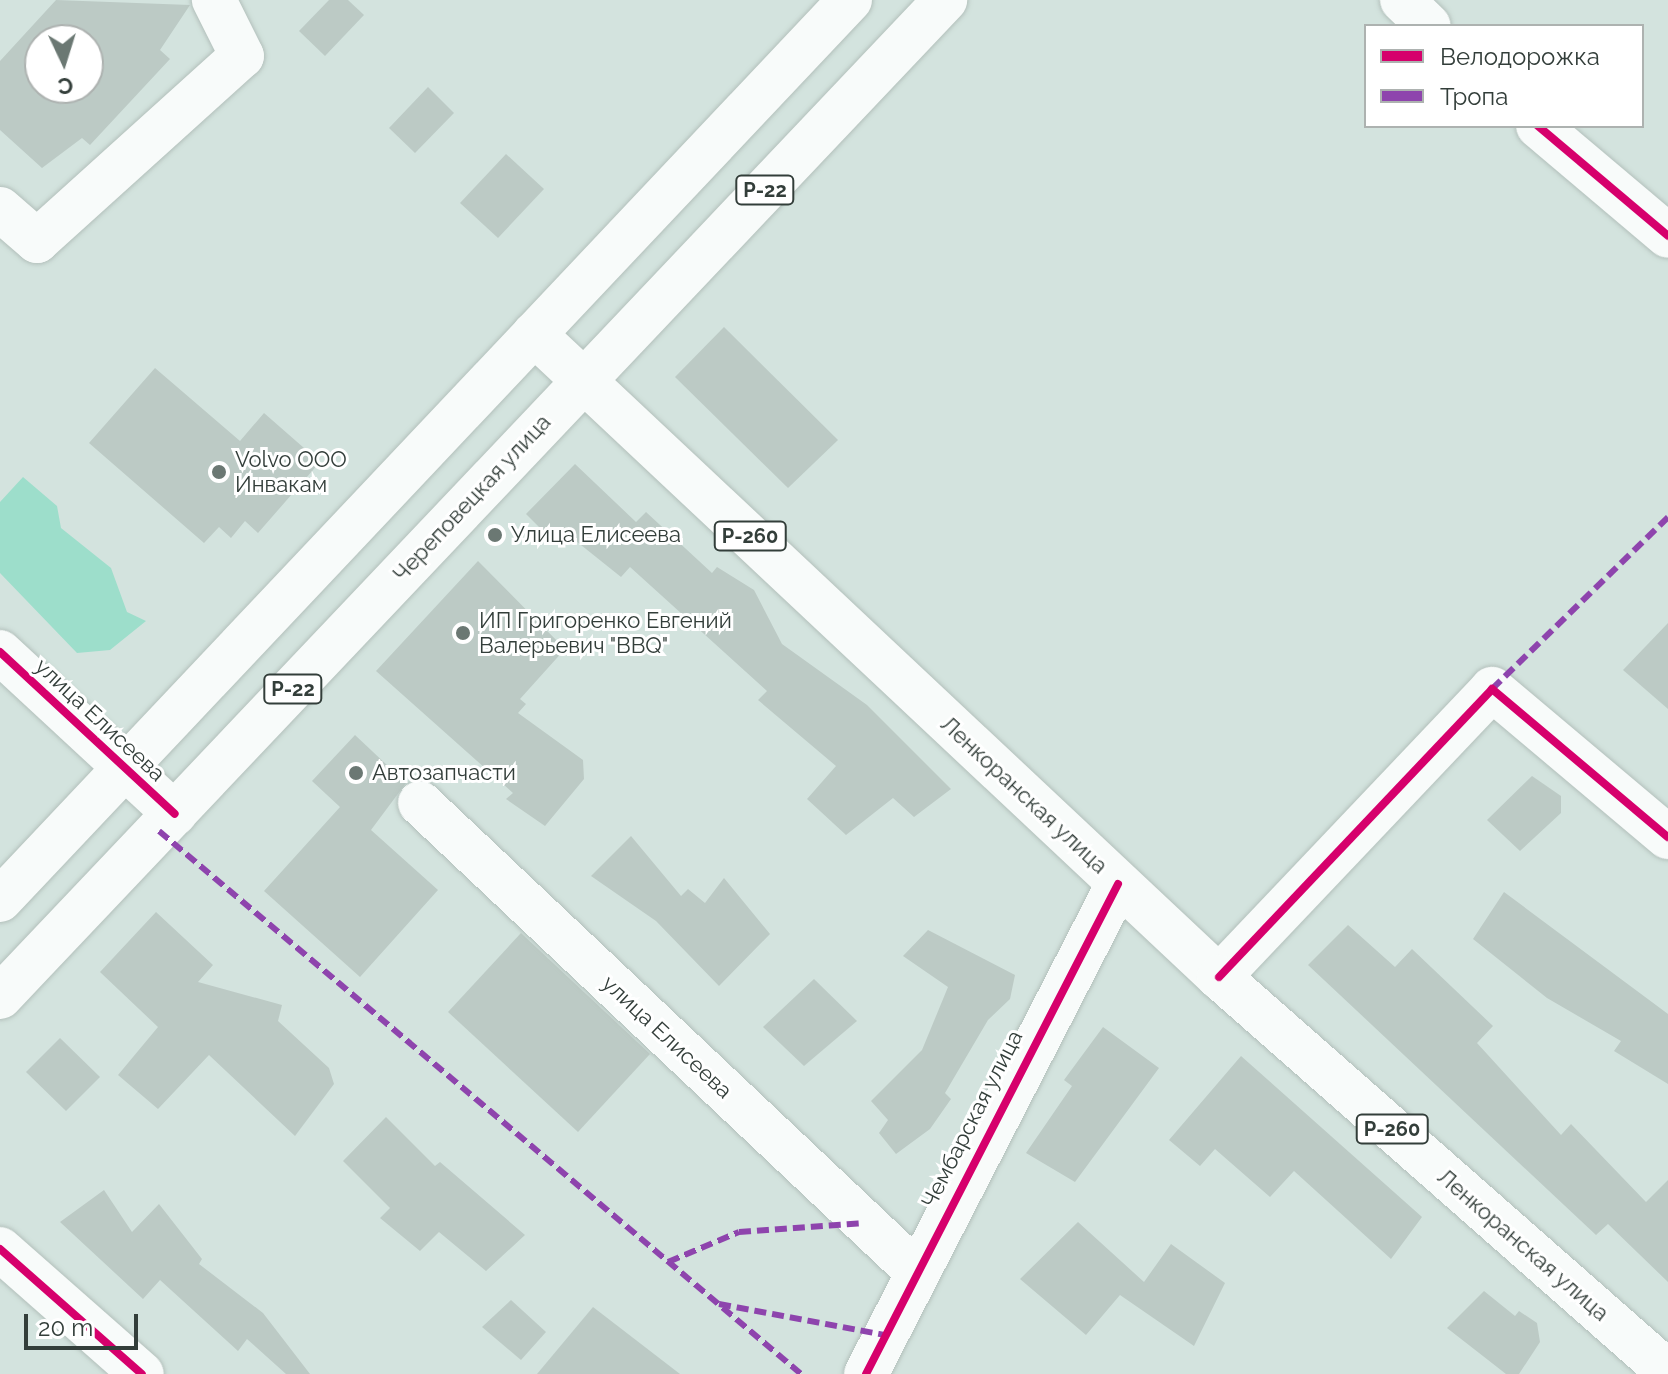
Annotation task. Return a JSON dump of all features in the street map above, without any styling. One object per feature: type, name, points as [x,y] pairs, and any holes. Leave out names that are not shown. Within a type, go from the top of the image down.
[{"type":"main road","points":[[0,209],[37,241],[242,56],[214,0]]},
{"type":"main road","name":"Череповецкая улица","points":[[0,997],[945,0]]},
{"type":"main road","points":[[1402,0],[1427,24]]},
{"type":"main road","points":[[0,900],[534,334],[829,8]]},
{"type":"main road","points":[[1540,128],[1668,236]]},
{"type":"main road","name":"Ленкоранская улица","points":[[534,334],[1219,977],[1668,1372]]},
{"type":"main road","name":"улица Елисеева","points":[[0,652],[175,814]]},
{"type":"main road","points":[[1219,977],[1492,689],[1668,837]]},
{"type":"main road","name":"улица Елисеева","points":[[420,803],[915,1270]]},
{"type":"main road","name":"Чембарская улица","points":[[866,1374],[915,1270],[1118,884]]},
{"type":"main road","points":[[0,1249],[142,1374]]},
{"type":"green space","points":[[23,477],[57,506],[61,528],[111,568],[127,612],[146,621],[110,650],[77,653],[0,573],[0,502]]},
{"type":"building","points":[[56,0],[190,5],[160,50],[170,59],[90,145],[82,138],[42,168],[0,130],[0,61],[24,35],[24,104],[104,104],[104,24],[34,24]]},
{"type":"building","points":[[329,0],[348,0],[364,15],[325,56],[299,31]]},
{"type":"building","points":[[428,87],[454,113],[415,153],[389,128]]},
{"type":"building","points":[[506,154],[544,189],[498,238],[460,203]]},
{"type":"building","points":[[724,327],[838,440],[788,488],[675,377]]},
{"type":"building","points":[[155,368],[240,441],[264,413],[320,462],[258,533],[245,521],[231,538],[219,527],[204,543],[89,443]]},
{"type":"building","points":[[575,464],[636,522],[646,512],[712,573],[717,567],[754,590],[782,644],[867,705],[951,789],[914,817],[893,798],[846,835],[807,799],[836,766],[758,700],[767,691],[630,567],[621,577],[561,529],[551,539],[526,514]]},
{"type":"building","points":[[478,561],[565,649],[520,699],[526,704],[518,713],[583,760],[584,779],[545,826],[506,799],[513,793],[376,671]]},
{"type":"building","points":[[1668,623],[1668,709],[1623,670]]},
{"type":"building","points":[[355,735],[406,783],[371,830],[438,890],[360,977],[264,891],[340,807],[312,781]]},
{"type":"building","points":[[1532,776],[1561,796],[1561,813],[1520,851],[1487,820]]},
{"type":"building","points":[[631,836],[681,896],[688,889],[705,903],[724,878],[770,934],[719,986],[656,921],[591,876]]},
{"type":"building","points":[[1504,892],[1668,1014],[1668,1084],[1614,1051],[1621,1041],[1547,998],[1473,939]]},
{"type":"building","points":[[156,912],[213,965],[198,982],[282,1005],[278,1021],[329,1068],[334,1084],[295,1136],[209,1055],[158,1109],[118,1075],[158,1027],[100,972]]},
{"type":"building","points":[[1348,925],[1395,967],[1412,949],[1493,1026],[1477,1043],[1561,1135],[1571,1124],[1646,1202],[1668,1180],[1668,1282],[1608,1224],[1596,1235],[1308,965]]},
{"type":"building","points":[[928,930],[1015,975],[1010,999],[988,1020],[945,1093],[951,1099],[930,1129],[896,1154],[879,1133],[888,1120],[871,1101],[922,1050],[948,987],[903,956]]},
{"type":"building","points":[[521,933],[650,1054],[578,1132],[448,1012]]},
{"type":"building","points":[[814,979],[857,1021],[804,1066],[763,1027]]},
{"type":"building","points":[[1103,1027],[1159,1068],[1075,1182],[1026,1153],[1072,1086],[1064,1080]]},
{"type":"building","points":[[60,1038],[100,1077],[66,1111],[26,1072]]},
{"type":"building","points":[[1241,1056],[1422,1217],[1391,1259],[1294,1171],[1270,1197],[1215,1149],[1200,1166],[1169,1140]]},
{"type":"building","points":[[386,1117],[435,1166],[440,1162],[525,1235],[486,1271],[439,1232],[420,1251],[380,1218],[390,1208],[343,1161]]},
{"type":"building","points":[[104,1190],[132,1232],[159,1204],[202,1259],[199,1264],[263,1313],[310,1374],[286,1374],[247,1339],[238,1351],[160,1280],[143,1299],[60,1222]]},
{"type":"building","points":[[1078,1222],[1144,1282],[1171,1244],[1225,1283],[1194,1346],[1120,1295],[1086,1335],[1020,1279]]},
{"type":"building","points":[[1484,1291],[1515,1316],[1519,1311],[1537,1323],[1540,1342],[1519,1374],[1506,1374],[1447,1328]]},
{"type":"building","points":[[511,1300],[546,1332],[521,1360],[482,1327]]},
{"type":"building","points":[[593,1307],[680,1374],[537,1374]]},
{"type":"marked path","points":[[1492,689],[1668,517]]},
{"type":"marked path","points":[[159,831],[801,1374]]},
{"type":"marked path","points":[[668,1262],[739,1232],[865,1223]]},
{"type":"marked path","points":[[719,1304],[884,1335]]},
{"type":"cycle path","points":[[1540,128],[1668,236]]},
{"type":"cycle path","points":[[0,652],[175,814]]},
{"type":"cycle path","points":[[1219,977],[1492,689],[1668,837]]},
{"type":"cycle path","points":[[866,1374],[1118,884]]},
{"type":"cycle path","points":[[0,1249],[142,1374]]},
{"type":"place","name":"Volvo ООО Инвакам","points":[[219,472]]},
{"type":"place","name":"Улица Елисеева","points":[[495,535]]},
{"type":"place","name":"ИП Григоренко Евгений Валерьевич \"BBQ\"","points":[[463,633]]},
{"type":"place","name":"Автозапчасти","points":[[356,773]]}]
